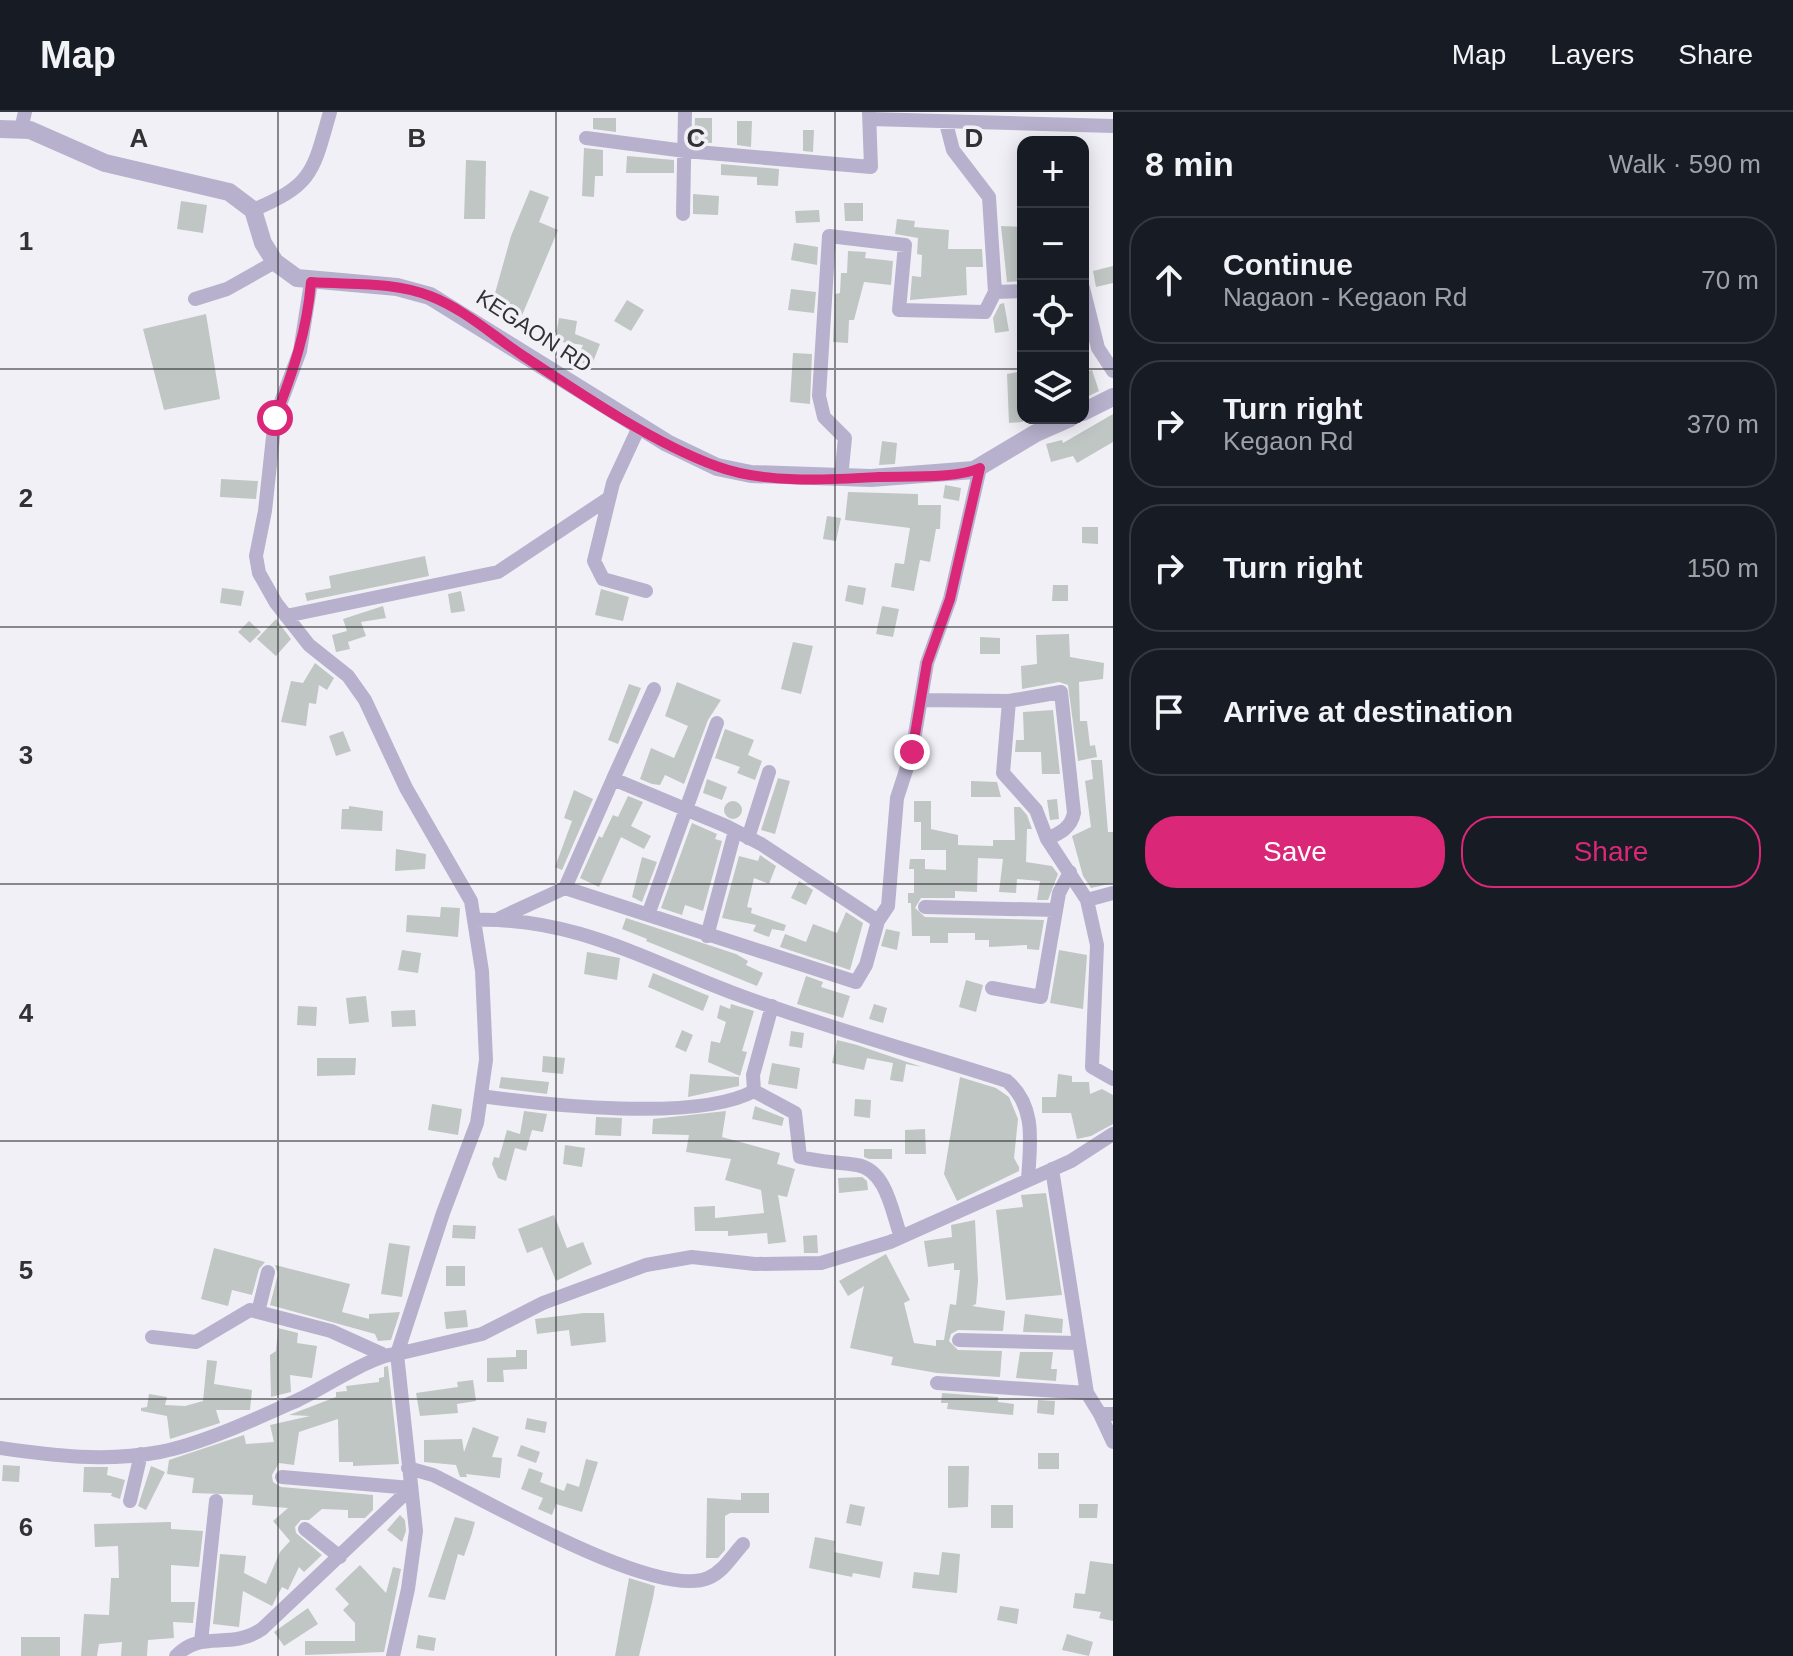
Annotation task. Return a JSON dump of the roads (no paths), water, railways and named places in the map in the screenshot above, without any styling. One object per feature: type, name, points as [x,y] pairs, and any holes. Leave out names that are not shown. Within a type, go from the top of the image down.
[{"type":"street","points":[[253,210],[291,194],[314,167],[330,112]]},
{"type":"street","points":[[683,214],[685,112]]},
{"type":"street","points":[[586,138],[685,151],[871,167],[869,116],[946,123],[1113,126]]},
{"type":"street","points":[[0,129],[23,121],[105,163],[229,192],[253,210],[263,243],[275,262],[227,289],[195,299]]},
{"type":"street","points":[[841,478],[845,438],[824,417],[819,396],[829,236],[905,245],[899,310],[985,312],[995,292],[989,197],[953,150],[946,123]]},
{"type":"street","name":"KEGAON RD","points":[[275,262],[297,278],[311,282],[397,287],[430,296],[639,427],[717,467],[751,474],[841,478],[936,474],[980,468],[1056,424]]},
{"type":"street","points":[[311,282],[307,324],[300,351],[275,418],[265,511],[256,556],[259,573],[309,645],[348,676],[365,700],[406,788],[471,901],[487,1042],[477,1123],[443,1213],[410,1325],[390,1354],[416,1531],[408,1589],[393,1656]]},
{"type":"street","points":[[995,292],[1017,291]]},
{"type":"street","points":[[1089,312],[1098,348],[1113,371]]},
{"type":"street","points":[[1089,409],[1113,397]]},
{"type":"street","points":[[639,427],[609,498],[594,561],[603,579],[646,591]]},
{"type":"street","points":[[565,888],[856,982],[866,965],[878,921],[888,906],[897,798],[912,752],[927,663],[950,599],[980,468]]},
{"type":"street","points":[[286,616],[498,572],[609,498]]},
{"type":"street","points":[[497,920],[565,888],[654,689]]},
{"type":"street","points":[[922,700],[1009,701],[1061,692],[1074,813],[1072,822],[1064,831],[1047,839]]},
{"type":"street","points":[[1009,701],[1003,773],[1036,810],[1047,839],[1087,900],[1097,945],[1092,1067],[1113,1079]]},
{"type":"street","points":[[648,915],[717,723]]},
{"type":"street","points":[[707,936],[742,834],[769,772]]},
{"type":"street","points":[[613,779],[742,834],[878,921]]},
{"type":"street","points":[[992,988],[1041,997],[1055,910],[1070,872]]},
{"type":"street","points":[[1087,900],[1113,893]]},
{"type":"street","points":[[925,907],[1055,910]]},
{"type":"street","points":[[475,920],[531,921],[608,942],[772,1006],[1007,1081],[1019,1091],[1030,1119],[1028,1180]]},
{"type":"street","points":[[754,1091],[753,1075],[772,1006]]},
{"type":"street","points":[[481,1096],[536,1104],[612,1108],[720,1103],[735,1101],[754,1091]]},
{"type":"street","points":[[754,1091],[795,1113],[800,1157],[823,1163],[862,1166],[881,1180],[901,1237]]},
{"type":"street","points":[[0,1448],[57,1457],[162,1452],[285,1406],[390,1354],[482,1334],[543,1303],[646,1265],[692,1257],[755,1264],[821,1263],[901,1237],[1052,1169],[1113,1134]]},
{"type":"street","points":[[1052,1169],[1087,1393],[1106,1414],[1113,1442]]},
{"type":"street","points":[[258,1312],[268,1272]]},
{"type":"street","points":[[152,1337],[196,1342],[250,1310],[331,1331],[390,1354]]},
{"type":"street","points":[[959,1340],[1077,1343]]},
{"type":"street","points":[[937,1383],[1087,1393]]},
{"type":"street","points":[[130,1501],[141,1454]]},
{"type":"street","points":[[408,1468],[433,1475],[631,1570],[681,1581],[706,1579],[723,1569],[743,1544]]},
{"type":"street","points":[[282,1477],[411,1488]]},
{"type":"street","points":[[176,1656],[186,1646],[201,1642],[247,1640],[411,1488]]},
{"type":"street","points":[[201,1642],[216,1501]]},
{"type":"street","points":[[305,1529],[340,1557]]}]
